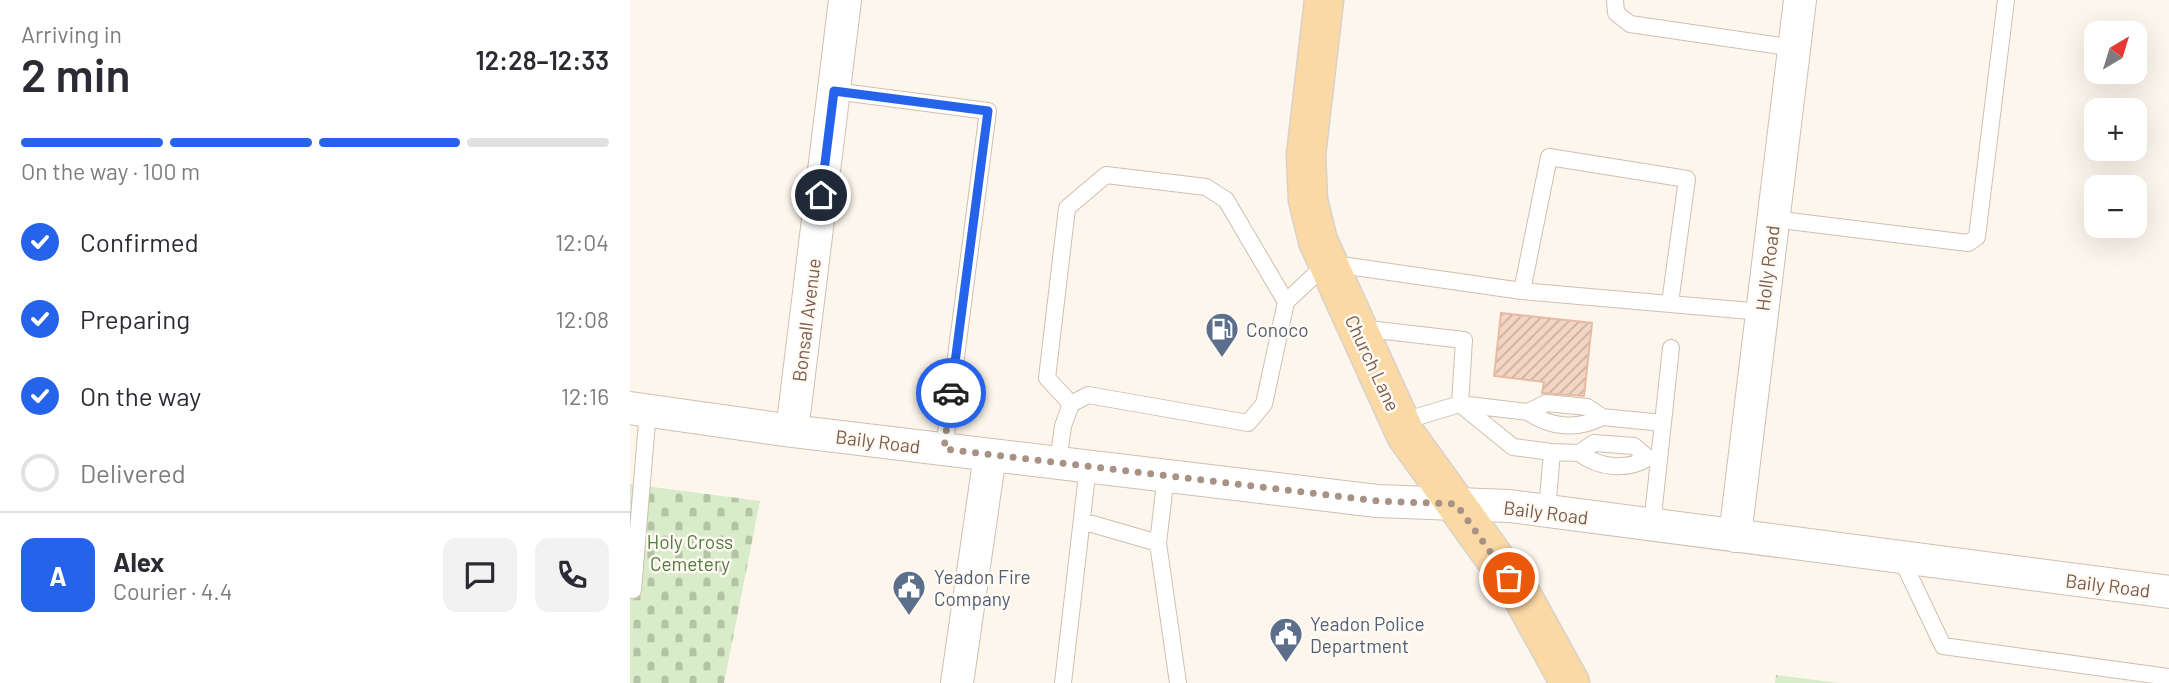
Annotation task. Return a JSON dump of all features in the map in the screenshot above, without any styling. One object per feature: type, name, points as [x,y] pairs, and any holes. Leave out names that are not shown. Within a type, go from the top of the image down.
[{"type":"main road","name":"Church Lane","points":[[1324,0],[1308,133],[1306,179],[1311,219],[1327,263],[1400,422],[1522,596],[1570,683]]},
{"type":"street","name":"Bonsall Avenue","points":[[792,431],[845,0]]},
{"type":"street","name":"Holly Road","points":[[1735,536],[1800,0]]},
{"type":"street","name":"Baily Road","points":[[639,409],[792,431],[1377,501],[1547,511],[1901,558],[2168,587]]},
{"type":"street","points":[[957,683],[990,455]]},
{"type":"lane","points":[[1615,0],[1616,13],[1630,24],[1794,48]]},
{"type":"lane","points":[[1773,219],[1968,243],[1977,237],[2007,0]]},
{"type":"lane","points":[[834,91],[988,111],[944,449]]},
{"type":"lane","points":[[1522,291],[1549,157],[1687,179],[1670,303]]},
{"type":"lane","points":[[1071,404],[1047,378],[1067,208],[1105,175],[1206,187],[1226,200],[1286,302]]},
{"type":"lane","points":[[1063,683],[1082,521],[1073,464],[1063,426],[1071,404],[1088,395],[1248,422],[1264,404],[1286,302],[1327,263],[1522,291],[1762,312]]},
{"type":"lane","points":[[1357,328],[1464,340],[1460,404]]},
{"type":"lane","points":[[1652,525],[1654,458],[1663,423],[1671,348]]},
{"type":"lane","points":[[1400,422],[1460,404],[1528,412],[1546,403],[1587,407],[1602,418],[1663,423]]},
{"type":"lane","points":[[1460,404],[1513,447],[1579,453],[1594,443],[1634,446],[1654,458]]},
{"type":"lane","points":[[630,590],[638,537],[639,409]]},
{"type":"lane","points":[[1547,511],[1552,452]]},
{"type":"lane","points":[[1166,475],[1158,543],[1178,683]]},
{"type":"lane","points":[[1082,521],[1158,543]]},
{"type":"lane","points":[[1901,558],[1943,646],[2169,677]]},
{"type":"green space","name":"Holy Cross Cemetery","points":[[630,484],[760,501],[724,683],[630,683]]},
{"type":"green space","points":[[1776,675],[1839,683],[1775,683]]},
{"type":"building","points":[[1501,313],[1592,323],[1584,396],[1542,393],[1544,382],[1494,376]]},
{"type":"way so far","points":[[951,393],[944,449],[1377,501],[1456,504],[1509,578]]},
{"type":"place","name":"Conoco","points":[[1222,359]]},
{"type":"place","name":"Yeadon Fire Company","points":[[909,617]]},
{"type":"place","name":"Yeadon Police Department","points":[[1286,664]]},
{"type":"route","points":[[821,195],[834,91],[988,111],[951,393]]}]
